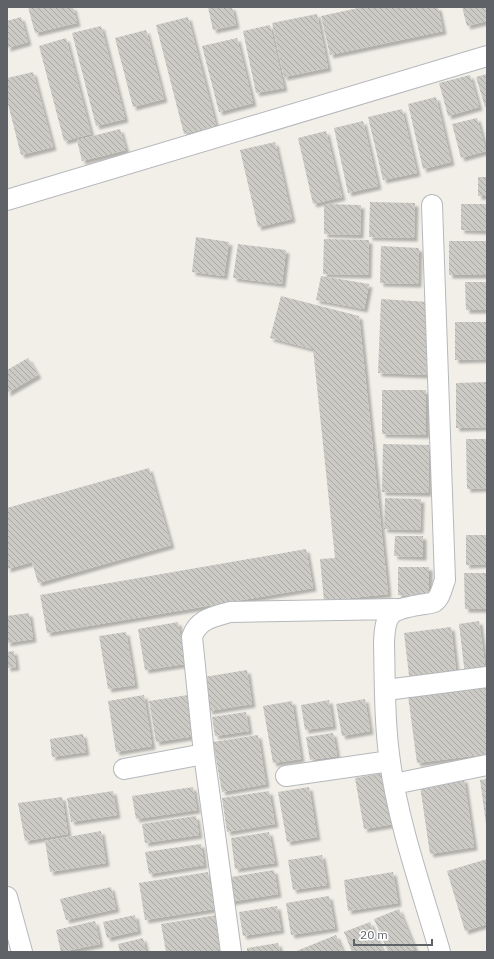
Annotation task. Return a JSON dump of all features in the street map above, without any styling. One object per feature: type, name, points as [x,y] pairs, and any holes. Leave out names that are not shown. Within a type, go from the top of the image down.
[{"type":"street","points":[[7,200],[487,56]]},
{"type":"street","points":[[231,952],[204,754],[192,637],[195,627],[206,620],[230,612],[396,609],[433,602],[440,595],[445,580],[432,205]]},
{"type":"street","points":[[396,609],[388,617],[384,630],[390,761],[408,843],[440,952]]},
{"type":"street","points":[[386,690],[487,677]]},
{"type":"street","points":[[124,769],[204,754]]},
{"type":"street","points":[[286,776],[390,761]]},
{"type":"street","points":[[394,784],[487,765]]},
{"type":"street","points":[[7,897],[22,952]]},
{"type":"building","points":[[28,7],[73,7],[77,23],[35,33]]},
{"type":"building","points":[[208,7],[232,7],[236,25],[213,30]]},
{"type":"building","points":[[363,7],[438,7],[443,31],[330,55],[321,16]]},
{"type":"building","points":[[462,7],[487,7],[487,21],[467,26]]},
{"type":"building","points":[[317,14],[328,68],[284,77],[272,23]]},
{"type":"building","points":[[21,17],[28,42],[7,48],[7,21]]},
{"type":"building","points":[[188,17],[216,126],[184,134],[156,25]]},
{"type":"building","points":[[270,25],[284,88],[256,93],[243,31]]},
{"type":"building","points":[[101,26],[125,119],[96,126],[72,33]]},
{"type":"building","points":[[146,30],[164,99],[133,107],[115,38]]},
{"type":"building","points":[[66,38],[91,134],[64,141],[39,46]]},
{"type":"building","points":[[237,38],[253,103],[219,112],[202,46]]},
{"type":"building","points":[[33,72],[53,147],[21,155],[7,100],[7,78]]},
{"type":"building","points":[[487,74],[487,107],[485,107],[476,77]]},
{"type":"building","points":[[470,75],[479,107],[448,116],[439,83]]},
{"type":"building","points":[[436,97],[451,162],[423,169],[408,104]]},
{"type":"building","points":[[402,109],[417,173],[383,180],[368,117]]},
{"type":"building","points":[[477,118],[486,151],[461,158],[452,124]]},
{"type":"building","points":[[363,121],[378,186],[348,193],[334,128]]},
{"type":"building","points":[[120,129],[126,150],[82,161],[77,140]]},
{"type":"building","points":[[326,131],[342,197],[313,204],[298,138]]},
{"type":"building","points":[[275,142],[292,219],[258,227],[240,150]]},
{"type":"building","points":[[478,177],[487,177],[487,196],[478,196]]},
{"type":"building","points":[[370,202],[415,203],[414,238],[369,237]]},
{"type":"building","points":[[324,204],[361,205],[360,235],[324,234]]},
{"type":"building","points":[[461,204],[487,204],[487,231],[461,230]]},
{"type":"building","points":[[196,237],[229,242],[224,276],[192,272]]},
{"type":"building","points":[[324,239],[369,240],[368,275],[323,274]]},
{"type":"building","points":[[449,241],[487,241],[487,275],[449,275]]},
{"type":"building","points":[[238,244],[286,250],[282,284],[233,278]]},
{"type":"building","points":[[381,246],[419,248],[418,284],[380,283]]},
{"type":"building","points":[[321,276],[369,284],[364,309],[316,300]]},
{"type":"building","points":[[465,282],[487,282],[487,310],[466,310]]},
{"type":"building","points":[[281,296],[359,316],[388,594],[324,601],[320,559],[335,558],[313,349],[270,338]]},
{"type":"building","points":[[381,299],[429,302],[426,375],[378,373]]},
{"type":"building","points":[[455,322],[487,322],[487,359],[455,360]]},
{"type":"building","points":[[28,358],[38,375],[7,393],[7,370]]},
{"type":"building","points":[[487,382],[487,427],[456,428],[456,383]]},
{"type":"building","points":[[382,390],[426,390],[426,435],[382,434]]},
{"type":"building","points":[[466,439],[487,439],[487,488],[467,489]]},
{"type":"building","points":[[383,444],[429,445],[428,493],[382,492]]},
{"type":"building","points":[[149,468],[171,545],[38,583],[32,562],[7,569],[7,508]]},
{"type":"building","points":[[385,498],[421,499],[420,530],[384,529]]},
{"type":"building","points":[[466,535],[487,535],[487,564],[466,565]]},
{"type":"building","points":[[395,536],[423,536],[423,557],[394,556]]},
{"type":"building","points":[[306,549],[313,588],[47,633],[40,595]]},
{"type":"building","points":[[398,567],[429,567],[429,596],[398,595]]},
{"type":"building","points":[[464,573],[487,573],[487,609],[465,609]]},
{"type":"building","points":[[29,613],[33,639],[7,643],[7,616]]},
{"type":"building","points":[[479,621],[486,672],[465,675],[459,624]]},
{"type":"building","points":[[178,622],[185,664],[145,670],[138,629]]},
{"type":"building","points":[[451,627],[457,679],[410,684],[404,633]]},
{"type":"building","points":[[126,632],[135,685],[108,689],[99,636]]},
{"type":"building","points":[[14,651],[16,667],[7,668],[7,652]]},
{"type":"building","points":[[247,670],[252,704],[209,711],[204,677]]},
{"type":"building","points":[[487,686],[487,754],[417,763],[408,696]]},
{"type":"building","points":[[144,695],[152,746],[116,752],[108,701]]},
{"type":"building","points":[[188,695],[195,736],[156,742],[149,701]]},
{"type":"building","points":[[365,699],[370,731],[342,736],[336,704]]},
{"type":"building","points":[[329,700],[333,726],[305,730],[301,705]]},
{"type":"building","points":[[292,701],[301,759],[273,763],[263,706]]},
{"type":"building","points":[[246,712],[249,731],[215,736],[212,717]]},
{"type":"building","points":[[333,733],[337,756],[310,760],[306,737]]},
{"type":"building","points":[[83,734],[86,752],[52,757],[50,739]]},
{"type":"building","points":[[258,735],[266,784],[222,792],[213,742]]},
{"type":"building","points":[[386,772],[394,824],[364,829],[355,778]]},
{"type":"building","points":[[464,779],[474,847],[430,854],[420,786]]},
{"type":"building","points":[[487,779],[487,824],[486,824],[480,780]]},
{"type":"building","points":[[193,787],[197,810],[136,819],[132,796]]},
{"type":"building","points":[[309,787],[317,837],[287,842],[278,792]]},
{"type":"building","points":[[113,791],[117,815],[71,822],[67,798]]},
{"type":"building","points":[[269,791],[275,824],[227,832],[222,798]]},
{"type":"building","points":[[62,797],[68,834],[25,841],[18,803]]},
{"type":"building","points":[[196,816],[199,835],[145,843],[142,824]]},
{"type":"building","points":[[101,831],[106,863],[50,872],[45,841]]},
{"type":"building","points":[[269,832],[275,863],[235,869],[231,838]]},
{"type":"building","points":[[201,844],[204,865],[149,874],[145,852]]},
{"type":"building","points":[[322,855],[327,885],[293,890],[288,860]]},
{"type":"building","points":[[487,859],[487,924],[465,931],[447,871]]},
{"type":"building","points":[[274,870],[278,894],[229,902],[225,878]]},
{"type":"building","points":[[208,872],[214,909],[145,920],[139,883]]},
{"type":"building","points":[[393,872],[398,903],[348,911],[344,880]]},
{"type":"building","points":[[111,887],[116,909],[66,920],[60,899]]},
{"type":"building","points":[[329,896],[335,928],[291,935],[286,903]]},
{"type":"building","points":[[277,906],[281,930],[243,936],[239,912]]},
{"type":"building","points":[[399,909],[415,949],[408,952],[388,952],[374,919]]},
{"type":"building","points":[[135,915],[138,931],[107,938],[103,922]]},
{"type":"building","points":[[217,915],[223,952],[166,952],[161,924]]},
{"type":"building","points":[[95,921],[100,944],[61,952],[56,930]]},
{"type":"building","points":[[370,922],[383,952],[352,952],[344,932]]},
{"type":"building","points":[[336,935],[343,952],[294,952]]},
{"type":"building","points":[[143,938],[146,952],[120,952],[118,944]]},
{"type":"building","points":[[278,943],[280,952],[247,952],[247,948]]}]
